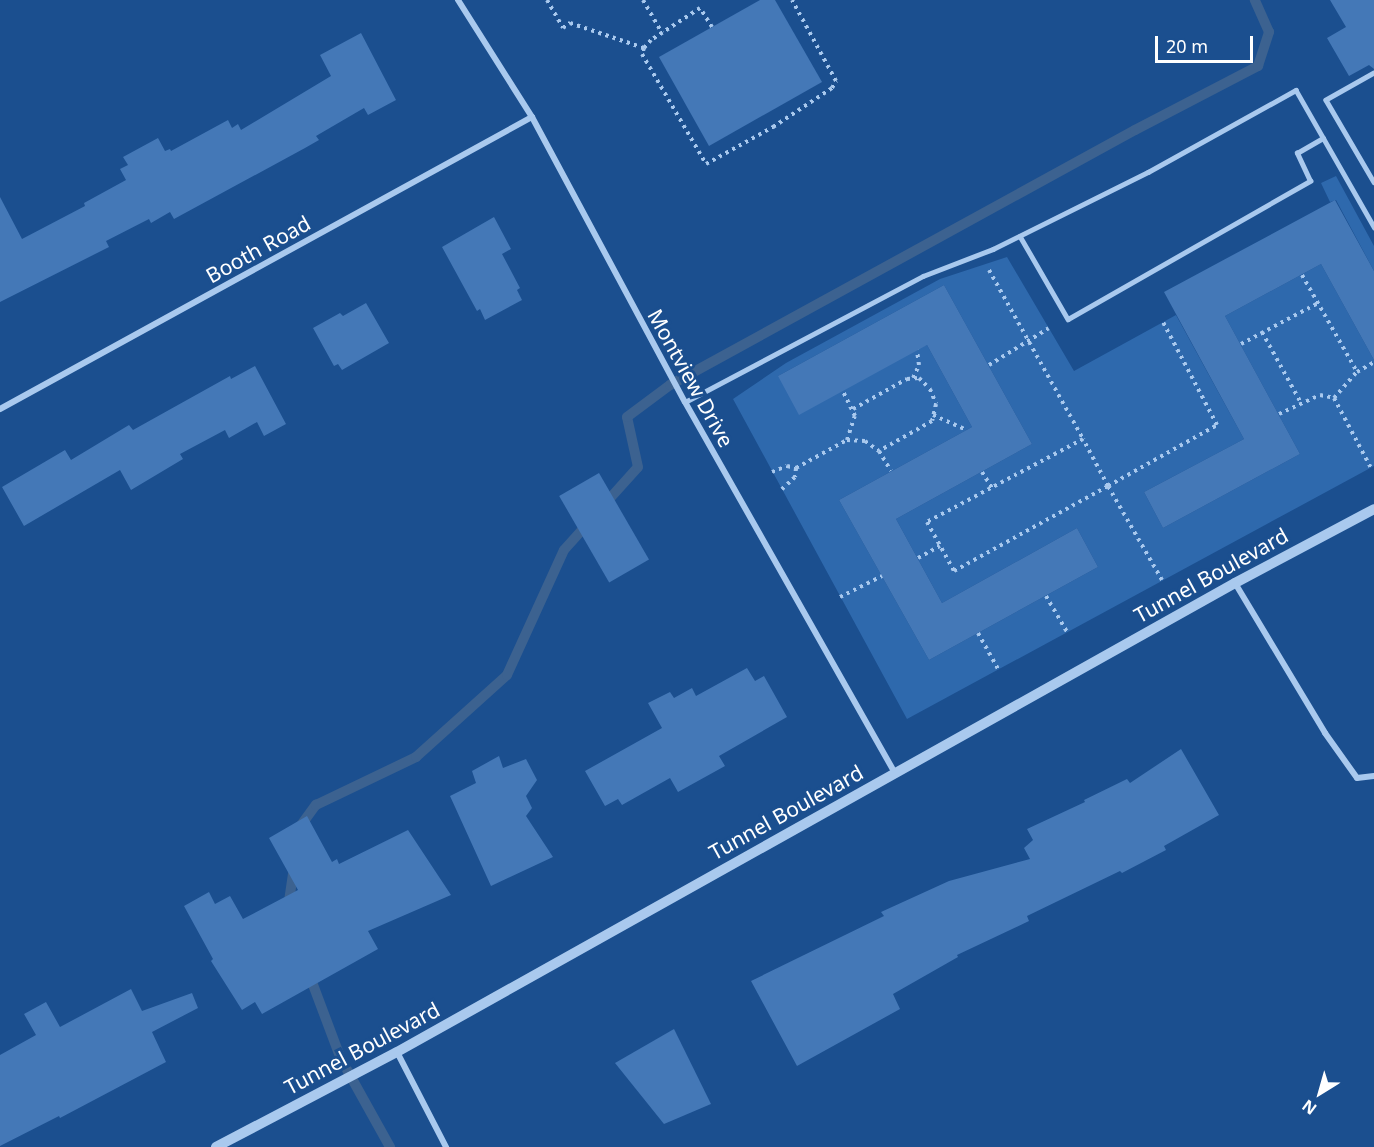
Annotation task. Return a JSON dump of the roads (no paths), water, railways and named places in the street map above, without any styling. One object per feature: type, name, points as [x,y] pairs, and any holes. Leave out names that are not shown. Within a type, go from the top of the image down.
[{"type":"street","name":"Montview Drive","points":[[458,0],[532,117],[685,402],[895,773]]},
{"type":"street","name":"Booth Road","points":[[0,409],[532,117]]},
{"type":"street","name":"Tunnel Boulevard","points":[[216,1147],[397,1052],[1235,583],[1374,509]]},
{"type":"street","points":[[1235,583],[1325,732],[1357,778],[1374,776]]},
{"type":"street","points":[[397,1052],[447,1147]]},
{"type":"lane","points":[[1374,73],[1326,100],[1374,182]]},
{"type":"lane","points":[[685,402],[923,276],[1020,236],[1148,172],[1296,90],[1374,227]]},
{"type":"lane","points":[[1020,236],[1068,319],[1310,181],[1297,153],[1323,138]]},
{"type":"waterway","points":[[603,506],[638,467],[627,417],[670,385],[1135,130],[1258,66],[1269,32],[1255,0]]},
{"type":"waterway","points":[[299,828],[316,805],[416,757],[507,675],[564,550],[589,522]]},
{"type":"waterway","points":[[288,908],[294,867]]},
{"type":"waterway","points":[[309,974],[341,1059],[390,1147]]}]
